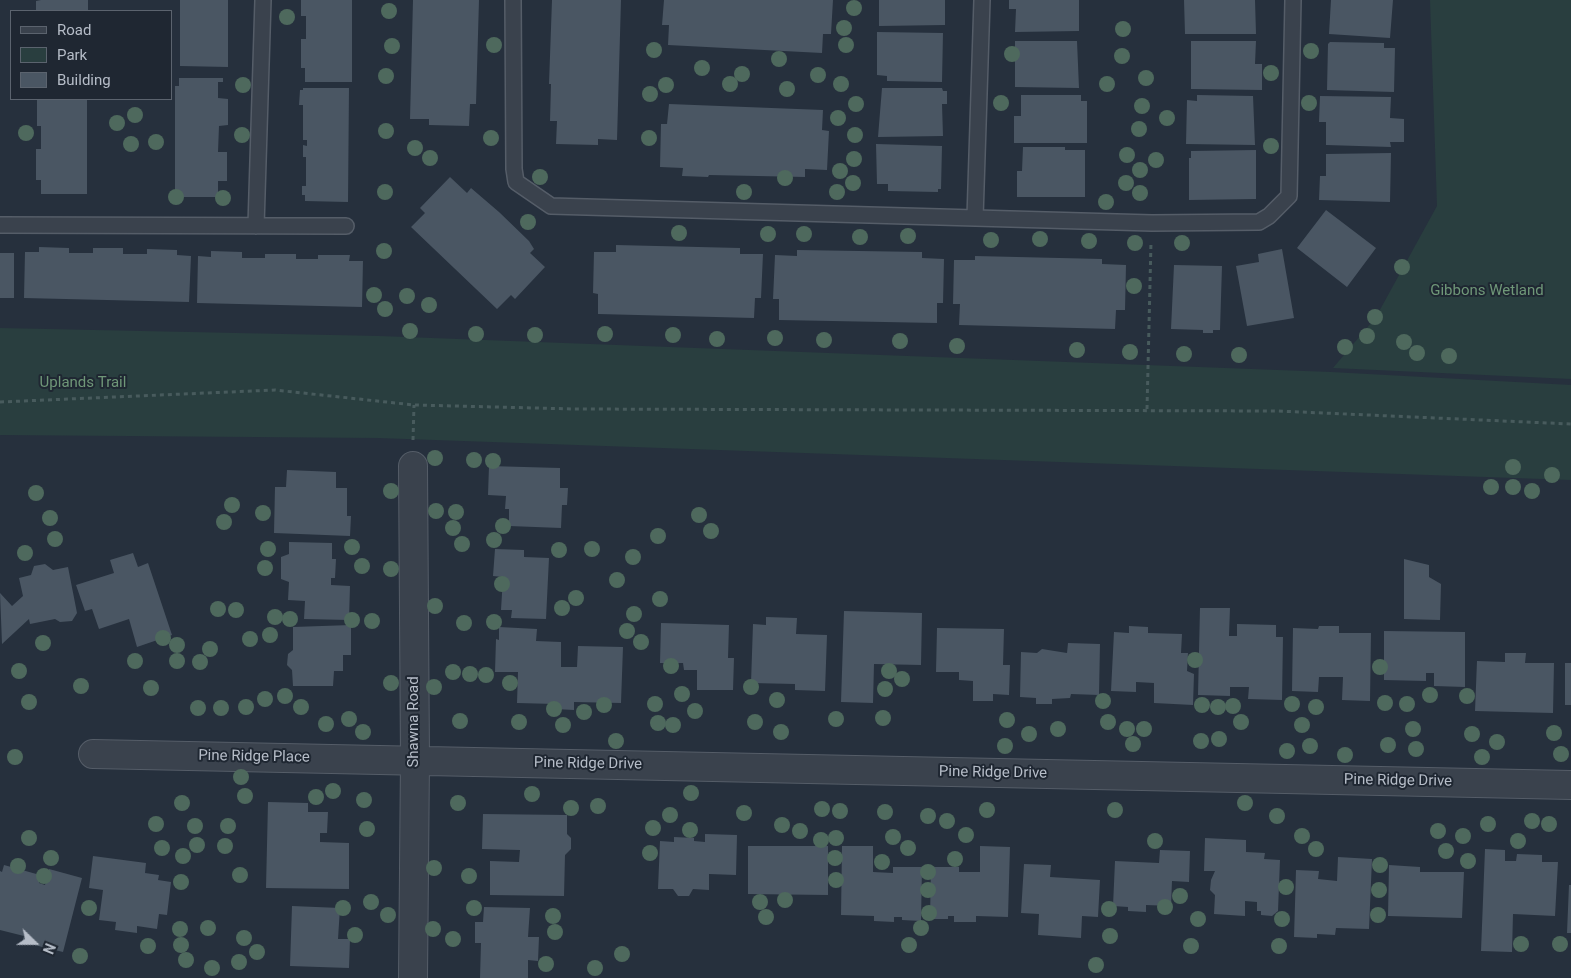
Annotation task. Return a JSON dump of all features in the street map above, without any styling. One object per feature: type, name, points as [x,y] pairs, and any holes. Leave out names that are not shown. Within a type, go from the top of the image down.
[{"type":"street","name":"Shawna Road","points":[[413,466],[415,760],[413,978]]},
{"type":"street","name":"Pine Ridge Place","points":[[93,754],[415,760]]},
{"type":"street","name":"Pine Ridge Drive","points":[[415,760],[1571,785]]},
{"type":"lane","points":[[256,226],[263,0]]},
{"type":"lane","points":[[513,0],[514,170],[516,182],[551,206],[1152,223],[1258,222],[1269,216],[1289,196],[1293,0]]},
{"type":"lane","points":[[976,218],[982,0]]},
{"type":"lane","points":[[0,225],[346,226]]},
{"type":"path","points":[[1147,409],[1152,223]]},
{"type":"path","points":[[0,402],[276,390],[414,405],[574,409],[1147,409],[1278,411],[1571,424]]},
{"type":"path","points":[[413,466],[414,405]]},
{"type":"green space","name":"Gibbons Wetland","points":[[1430,0],[1571,0],[1571,379],[1333,368],[1376,317],[1437,206]]},
{"type":"green space","name":"Uplands Trail","points":[[0,328],[379,336],[1331,372],[1571,385],[1571,480],[378,438],[0,435]]},
{"type":"building","points":[[88,0],[88,10],[36,10],[36,1]]},
{"type":"building","points":[[180,0],[228,0],[228,67],[180,66]]},
{"type":"building","points":[[301,0],[352,0],[352,82],[305,82],[305,68],[301,68],[301,39],[306,39],[306,16],[301,16]]},
{"type":"building","points":[[413,0],[479,0],[476,104],[470,104],[469,126],[429,125],[429,119],[410,119]]},
{"type":"building","points":[[552,0],[621,0],[617,140],[598,139],[598,145],[556,144],[557,121],[550,121],[551,84],[549,84]]},
{"type":"building","points":[[664,0],[833,0],[831,34],[823,34],[822,53],[668,45],[669,25],[662,25]]},
{"type":"building","points":[[879,0],[945,0],[945,25],[879,26]]},
{"type":"building","points":[[1009,0],[1079,0],[1079,31],[1015,32],[1016,9],[1009,9]]},
{"type":"building","points":[[1184,0],[1255,0],[1256,34],[1185,34]]},
{"type":"building","points":[[1331,0],[1393,0],[1390,38],[1329,34]]},
{"type":"building","points":[[877,32],[943,33],[942,82],[887,81],[887,76],[877,75]]},
{"type":"building","points":[[1015,41],[1077,41],[1079,88],[1015,87]]},
{"type":"building","points":[[1191,41],[1256,41],[1255,64],[1262,64],[1262,90],[1191,89]]},
{"type":"building","points":[[1330,42],[1384,43],[1384,48],[1395,48],[1394,92],[1327,90],[1328,44]]},
{"type":"building","points":[[179,78],[223,78],[223,82],[218,82],[218,98],[228,99],[228,125],[219,126],[218,152],[227,152],[227,181],[218,181],[218,197],[175,197],[175,86],[179,86]]},
{"type":"building","points":[[303,88],[349,88],[348,202],[305,201],[305,195],[302,195],[302,186],[306,186],[306,157],[303,157],[303,145],[307,146],[307,140],[303,140],[303,105],[299,105],[300,90],[303,90]]},
{"type":"building","points":[[882,88],[942,88],[943,91],[947,91],[947,104],[942,104],[943,136],[878,137]]},
{"type":"building","points":[[1021,95],[1081,95],[1081,101],[1087,101],[1087,143],[1014,143],[1014,116],[1021,116]]},
{"type":"building","points":[[1197,95],[1253,96],[1255,145],[1186,144],[1187,100],[1197,101]]},
{"type":"building","points":[[1320,96],[1391,97],[1390,118],[1404,119],[1404,142],[1390,142],[1391,147],[1326,145],[1326,122],[1319,122]]},
{"type":"building","points":[[37,100],[87,100],[87,194],[41,194],[41,180],[36,180],[36,149],[41,149],[41,126],[37,126]]},
{"type":"building","points":[[669,104],[823,110],[822,130],[829,131],[827,170],[805,169],[805,177],[709,175],[708,177],[682,176],[683,168],[660,167],[661,124],[667,124]]},
{"type":"building","points":[[876,144],[942,146],[941,189],[938,189],[938,192],[888,191],[888,184],[877,184]]},
{"type":"building","points":[[1023,147],[1065,147],[1065,150],[1085,150],[1085,197],[1017,197],[1017,171],[1022,171]]},
{"type":"building","points":[[1256,150],[1256,199],[1189,200],[1189,158],[1191,158],[1191,151]]},
{"type":"building","points":[[1391,153],[1390,202],[1319,200],[1320,176],[1326,176],[1326,154]]},
{"type":"building","points":[[450,177],[467,193],[471,188],[499,212],[529,241],[534,249],[530,253],[545,267],[515,299],[511,295],[497,309],[411,227],[425,213],[420,208]]},
{"type":"building","points":[[1326,210],[1376,248],[1347,287],[1297,248]]},
{"type":"building","points":[[616,245],[740,248],[740,254],[763,254],[761,298],[755,298],[754,318],[598,314],[598,294],[593,293],[594,252],[616,252]]},
{"type":"building","points":[[39,247],[69,248],[69,253],[93,253],[93,248],[123,248],[123,254],[147,254],[147,249],[177,250],[177,255],[191,256],[189,302],[24,298],[25,252],[39,252]]},
{"type":"building","points":[[1282,249],[1294,318],[1247,326],[1236,266],[1259,262],[1258,254]]},
{"type":"building","points":[[797,250],[922,252],[922,258],[944,259],[943,303],[937,303],[937,323],[779,320],[779,299],[773,299],[775,255],[797,256]]},
{"type":"building","points":[[211,251],[242,252],[242,258],[265,258],[265,254],[296,254],[296,259],[318,259],[318,255],[350,255],[349,261],[363,261],[362,307],[197,303],[198,256],[211,257]]},
{"type":"building","points":[[0,253],[14,253],[14,298],[0,298]]},
{"type":"building","points":[[975,256],[1102,259],[1102,264],[1126,265],[1125,310],[1116,310],[1115,329],[959,325],[960,304],[953,304],[954,260],[975,260]]},
{"type":"building","points":[[1174,265],[1222,266],[1220,330],[1213,330],[1213,333],[1203,333],[1203,330],[1171,329]]},
{"type":"building","points":[[489,466],[560,468],[560,488],[568,488],[567,505],[562,505],[561,528],[509,526],[509,509],[505,509],[506,496],[488,495]]},
{"type":"building","points":[[287,470],[336,472],[336,488],[347,488],[347,516],[351,516],[350,536],[274,533],[275,487],[286,487]]},
{"type":"building","points":[[289,542],[332,543],[332,559],[336,559],[335,578],[331,578],[331,585],[350,586],[349,620],[304,619],[305,601],[288,600],[289,582],[281,579],[281,557],[289,554]]},
{"type":"building","points":[[495,549],[524,550],[524,557],[549,558],[546,619],[511,618],[512,610],[501,610],[503,577],[493,576]]},
{"type":"building","points":[[133,553],[138,567],[148,563],[172,635],[137,647],[129,619],[99,629],[92,609],[85,611],[76,585],[114,573],[110,560]]},
{"type":"building","points":[[1404,559],[1429,565],[1429,577],[1441,584],[1440,620],[1404,619]]},
{"type":"building","points":[[45,564],[53,570],[68,567],[77,613],[72,621],[60,622],[55,619],[30,624],[29,619],[2,644],[0,593],[12,606],[23,596],[19,578],[31,575],[34,566]]},
{"type":"building","points":[[1200,608],[1230,608],[1229,636],[1237,636],[1237,624],[1276,625],[1276,637],[1283,637],[1282,700],[1248,699],[1249,687],[1230,687],[1230,696],[1198,695]]},
{"type":"building","points":[[844,611],[922,613],[921,665],[874,664],[873,703],[841,702]]},
{"type":"building","points":[[766,617],[797,618],[796,634],[827,635],[825,691],[795,690],[795,684],[751,683],[753,624],[766,625]]},
{"type":"building","points":[[661,623],[729,625],[728,658],[734,658],[733,690],[697,690],[697,670],[684,670],[683,663],[660,663]]},
{"type":"building","points":[[351,625],[351,655],[343,655],[343,671],[334,671],[333,686],[293,686],[292,670],[287,665],[288,654],[293,650],[293,627]]},
{"type":"building","points":[[1129,626],[1148,627],[1148,633],[1182,634],[1181,653],[1188,653],[1187,671],[1194,674],[1193,705],[1154,703],[1154,683],[1136,682],[1136,692],[1111,691],[1114,632],[1129,633]]},
{"type":"building","points":[[1319,626],[1339,626],[1339,633],[1371,633],[1370,701],[1342,700],[1343,677],[1319,677],[1318,692],[1292,691],[1293,628],[1318,629]]},
{"type":"building","points":[[499,627],[537,629],[536,641],[561,642],[561,667],[577,667],[578,646],[623,647],[621,703],[574,702],[574,710],[555,709],[555,704],[517,703],[518,672],[495,672],[496,639],[499,640]]},
{"type":"building","points":[[937,628],[1004,629],[1003,665],[1010,665],[1009,695],[993,694],[993,701],[973,701],[973,681],[959,680],[959,672],[936,672]]},
{"type":"building","points":[[1384,631],[1465,632],[1465,687],[1434,686],[1434,673],[1426,673],[1426,681],[1384,680]]},
{"type":"building","points":[[1068,643],[1100,644],[1099,695],[1071,694],[1070,698],[1052,699],[1052,704],[1036,704],[1036,698],[1020,697],[1021,652],[1037,653],[1042,649],[1067,653]]},
{"type":"building","points":[[1505,653],[1526,653],[1525,663],[1554,663],[1553,713],[1475,711],[1477,661],[1505,662]]},
{"type":"building","points":[[1565,663],[1571,663],[1571,705],[1565,705]]},
{"type":"building","points":[[268,802],[308,803],[308,812],[328,812],[327,833],[320,833],[320,842],[349,843],[349,889],[266,888]]},
{"type":"building","points":[[483,814],[567,815],[567,834],[571,838],[571,849],[565,855],[564,896],[490,895],[490,861],[519,862],[520,850],[482,849]]},
{"type":"building","points":[[705,834],[737,835],[736,875],[709,874],[709,890],[693,889],[689,896],[678,896],[673,889],[658,889],[660,841],[674,842],[674,837],[694,838],[694,841],[705,842]]},
{"type":"building","points":[[1205,838],[1246,840],[1246,852],[1265,853],[1264,859],[1280,860],[1278,911],[1272,916],[1261,915],[1261,911],[1257,911],[1257,902],[1245,901],[1245,916],[1214,914],[1215,895],[1210,890],[1211,880],[1215,871],[1204,871]]},
{"type":"building","points":[[748,846],[828,846],[828,895],[748,894]]},
{"type":"building","points":[[842,846],[873,846],[873,872],[893,873],[893,867],[922,867],[921,921],[902,920],[902,917],[894,917],[894,922],[874,921],[874,916],[841,915]]},
{"type":"building","points":[[980,846],[1010,847],[1008,917],[976,916],[976,922],[954,922],[954,916],[948,916],[948,919],[930,919],[931,867],[959,867],[959,872],[980,872]]},
{"type":"building","points":[[1485,849],[1505,850],[1505,861],[1516,861],[1517,854],[1542,855],[1542,862],[1558,862],[1555,916],[1513,914],[1512,952],[1481,951]]},
{"type":"building","points":[[1160,850],[1190,851],[1189,882],[1172,881],[1171,906],[1146,905],[1146,912],[1128,911],[1128,907],[1113,906],[1115,861],[1159,863]]},
{"type":"building","points":[[93,856],[146,863],[145,873],[159,875],[158,880],[171,882],[167,915],[159,914],[157,929],[137,926],[137,933],[115,930],[116,922],[99,920],[103,890],[89,888]]},
{"type":"building","points":[[1338,857],[1372,859],[1369,929],[1336,928],[1335,935],[1317,934],[1317,938],[1294,937],[1296,870],[1319,871],[1318,879],[1337,881]]},
{"type":"building","points":[[1024,864],[1051,865],[1050,877],[1100,880],[1098,917],[1082,916],[1081,938],[1038,935],[1039,914],[1021,913]]},
{"type":"building","points":[[4,865],[40,875],[39,883],[45,885],[49,869],[82,878],[63,952],[22,942],[24,936],[0,930],[0,871],[2,872]]},
{"type":"building","points":[[1389,865],[1420,867],[1420,872],[1464,872],[1462,918],[1388,916]]},
{"type":"building","points":[[1569,885],[1571,885],[1571,933],[1567,933]]},
{"type":"building","points":[[292,906],[340,908],[338,939],[350,939],[349,968],[290,966]]},
{"type":"building","points":[[484,907],[530,908],[528,937],[539,937],[538,961],[528,960],[528,978],[480,978],[481,943],[475,943],[475,922],[483,922]]}]
